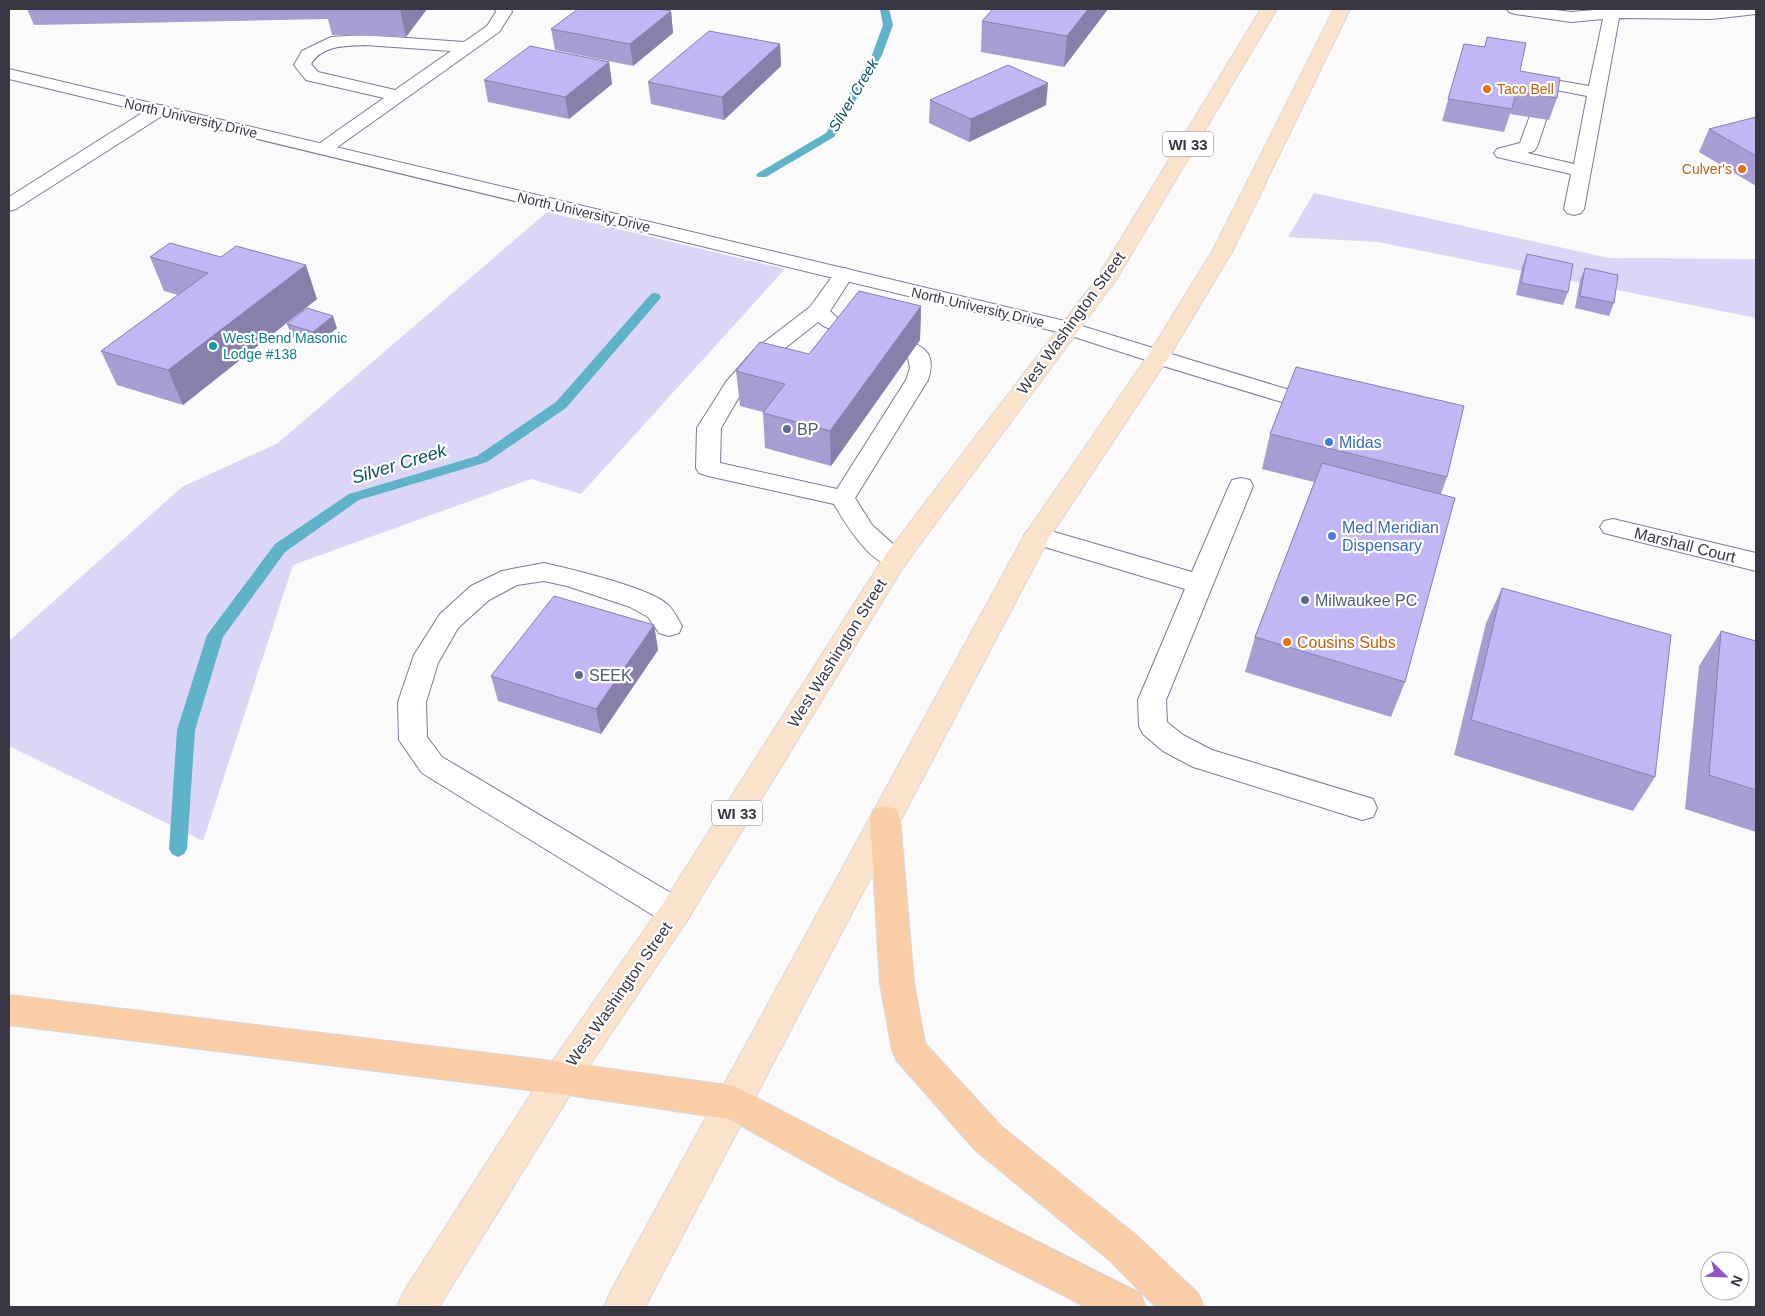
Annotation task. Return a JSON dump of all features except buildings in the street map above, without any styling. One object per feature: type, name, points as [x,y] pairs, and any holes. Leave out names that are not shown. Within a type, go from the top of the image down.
[{"type":"highway","points":[[885,818],[896,983],[909,1050],[988,1138],[1122,1247],[1184,1307]]},
{"type":"highway","points":[[9,1010],[561,1078],[734,1103],[851,1167],[1126,1307]]},
{"type":"main road","name":"West Washington Street","points":[[417,1307],[561,1078],[675,912],[895,560],[1106,280],[1269,9]]},
{"type":"main road","points":[[624,1307],[1037,536],[1158,357],[1223,250],[1342,9]]},
{"type":"street","points":[[323,149],[493,29],[504,12],[503,9]]},
{"type":"street","points":[[1515,9],[1571,17],[1609,10],[1712,14],[1756,9]]},
{"type":"street","points":[[1574,209],[1598,92],[1609,10]]},
{"type":"street","points":[[398,96],[312,76],[302,65],[308,55],[331,42],[365,40],[467,48]]},
{"type":"street","name":"North University Drive","points":[[9,74],[1069,328],[1158,357],[1211,371],[1249,386],[1345,413]]},
{"type":"street","points":[[1581,171],[1503,153],[1528,147],[1538,124],[1549,84],[1598,92]]},
{"type":"street","points":[[9,205],[159,110]]},
{"type":"street","points":[[844,274],[818,312],[762,356],[734,387],[709,428],[708,468],[843,498],[863,531],[895,560]]},
{"type":"street","points":[[818,312],[832,324],[863,332],[908,348],[918,355],[921,368],[917,380],[843,498]]},
{"type":"street","points":[[1241,486],[1152,700],[1153,726],[1173,743],[1203,759],[1362,808]]},
{"type":"street","name":"Marshall Court","points":[[1613,528],[1756,562]]},
{"type":"street","points":[[1037,536],[1201,584]]},
{"type":"street","points":[[668,626],[657,610],[640,600],[580,581],[544,572],[512,577],[480,593],[449,621],[424,662],[412,702],[413,740],[432,765],[675,912]]},
{"type":"shaded area","points":[[1314,193],[1609,258],[1756,259],[1756,318],[1378,242],[1288,237]]},
{"type":"shaded area","points":[[547,212],[785,269],[581,494],[531,479],[293,565],[203,841],[9,746],[9,641],[182,487],[278,443]]},
{"type":"waterway","name":"Silver Creek","points":[[762,175],[830,135],[877,55],[888,25],[885,9]]},
{"type":"waterway","name":"Silver Creek","points":[[178,849],[186,730],[215,635],[280,548],[354,497],[482,459],[561,405],[655,297]]},
{"type":"place","name":"Taco Bell","points":[[1487,89]]},
{"type":"place","name":"Culver's","points":[[1742,169]]},
{"type":"place","name":"West Bend Masonic Lodge #138","points":[[213,346]]},
{"type":"place","name":"BP","points":[[787,429]]},
{"type":"place","name":"Midas","points":[[1329,442]]},
{"type":"place","name":"Med Meridian Dispensary","points":[[1332,536]]},
{"type":"place","name":"Milwaukee PC","points":[[1305,600]]},
{"type":"place","name":"Cousins Subs","points":[[1287,642]]},
{"type":"place","name":"SEEK","points":[[579,675]]}]
